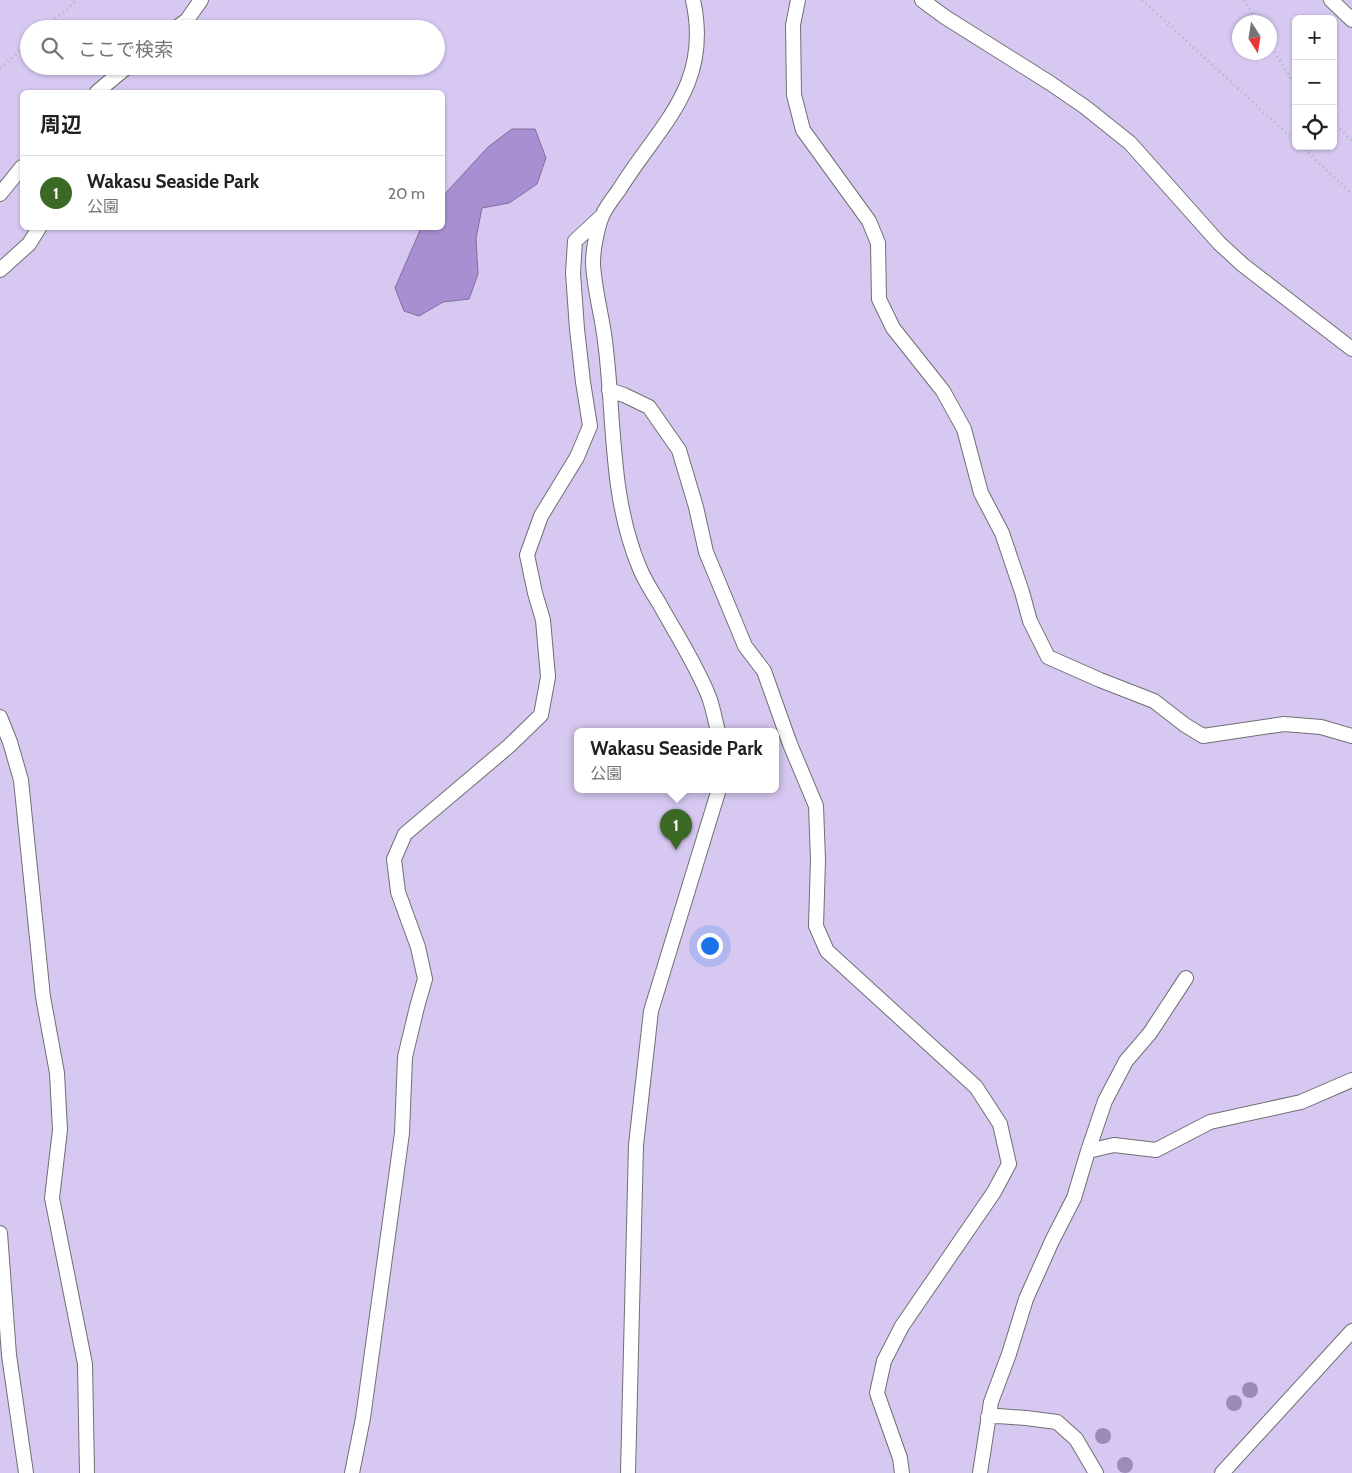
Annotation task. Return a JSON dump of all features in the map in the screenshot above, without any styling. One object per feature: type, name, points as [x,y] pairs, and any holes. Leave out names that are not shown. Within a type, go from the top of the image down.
[{"type":"lane","points":[[187,20],[202,0]]},
{"type":"lane","points":[[352,1473],[363,1418],[402,1132],[405,1057],[416,1007],[425,980],[418,947],[398,892],[394,859],[405,834],[509,746],[541,716],[548,676],[544,630],[527,555],[541,516],[578,457],[590,426],[582,382],[573,273],[575,241],[602,216],[622,184],[674,112],[686,91],[698,46],[698,19],[693,0]]},
{"type":"lane","points":[[798,0],[794,24],[794,95],[803,130],[869,221],[878,243],[879,299],[893,328],[944,391],[964,429],[982,493],[1002,533],[1030,621],[1048,657],[1154,701],[1185,725],[1203,736],[1284,724],[1321,727],[1352,736]]},
{"type":"lane","points":[[922,0],[945,17],[1085,107],[1130,143],[1219,243],[1243,265],[1352,349]]},
{"type":"lane","points":[[1332,0],[1352,20]]},
{"type":"lane","points":[[101,90],[118,75]]},
{"type":"lane","points":[[0,194],[20,169]]},
{"type":"lane","points":[[602,216],[593,262],[605,340],[617,488],[630,544],[641,571],[699,675],[710,699],[717,728]]},
{"type":"lane","points":[[0,270],[29,244],[38,230]]},
{"type":"lane","points":[[609,390],[649,407],[679,450],[696,507],[706,552],[745,646],[764,671],[790,744],[816,806],[818,860],[816,926],[827,951],[976,1087],[1000,1124],[1009,1164],[994,1192],[902,1326],[884,1360],[877,1394],[900,1458],[902,1473]]},
{"type":"lane","points":[[0,718],[10,742],[21,780],[43,997],[57,1073],[60,1130],[52,1198],[85,1364],[87,1473]]},
{"type":"lane","points":[[628,1473],[636,1145],[651,1011],[717,793]]},
{"type":"lane","points":[[980,1473],[991,1402],[1010,1354],[1026,1299],[1052,1240],[1074,1198],[1105,1101],[1126,1061],[1150,1033],[1186,978]]},
{"type":"lane","points":[[1088,1151],[1114,1145],[1156,1150],[1210,1122],[1301,1102],[1352,1080]]},
{"type":"lane","points":[[0,1233],[9,1355],[26,1473]]},
{"type":"lane","points":[[1222,1473],[1352,1331]]},
{"type":"lane","points":[[988,1418],[998,1416],[1057,1422],[1076,1439],[1096,1473]]},
{"type":"path","points":[[54,20],[77,0]]},
{"type":"path","points":[[1142,0],[1292,138]]},
{"type":"path","points":[[1244,0],[1254,15]]},
{"type":"path","points":[[0,68],[20,51]]},
{"type":"path","points":[[1277,55],[1292,81]]},
{"type":"path","points":[[1337,126],[1352,141]]},
{"type":"path","points":[[1305,150],[1352,194]]},
{"type":"shaded area","points":[[0,0],[1352,0],[1352,1473],[0,1473]]},
{"type":"shaded area","points":[[512,129],[535,129],[546,158],[537,184],[509,203],[482,208],[476,238],[478,274],[469,299],[443,302],[419,316],[404,311],[395,288],[420,230],[445,230],[445,194],[488,147]]},
{"type":"place","name":"Wakasu Seaside Park","points":[[676,850]]}]
